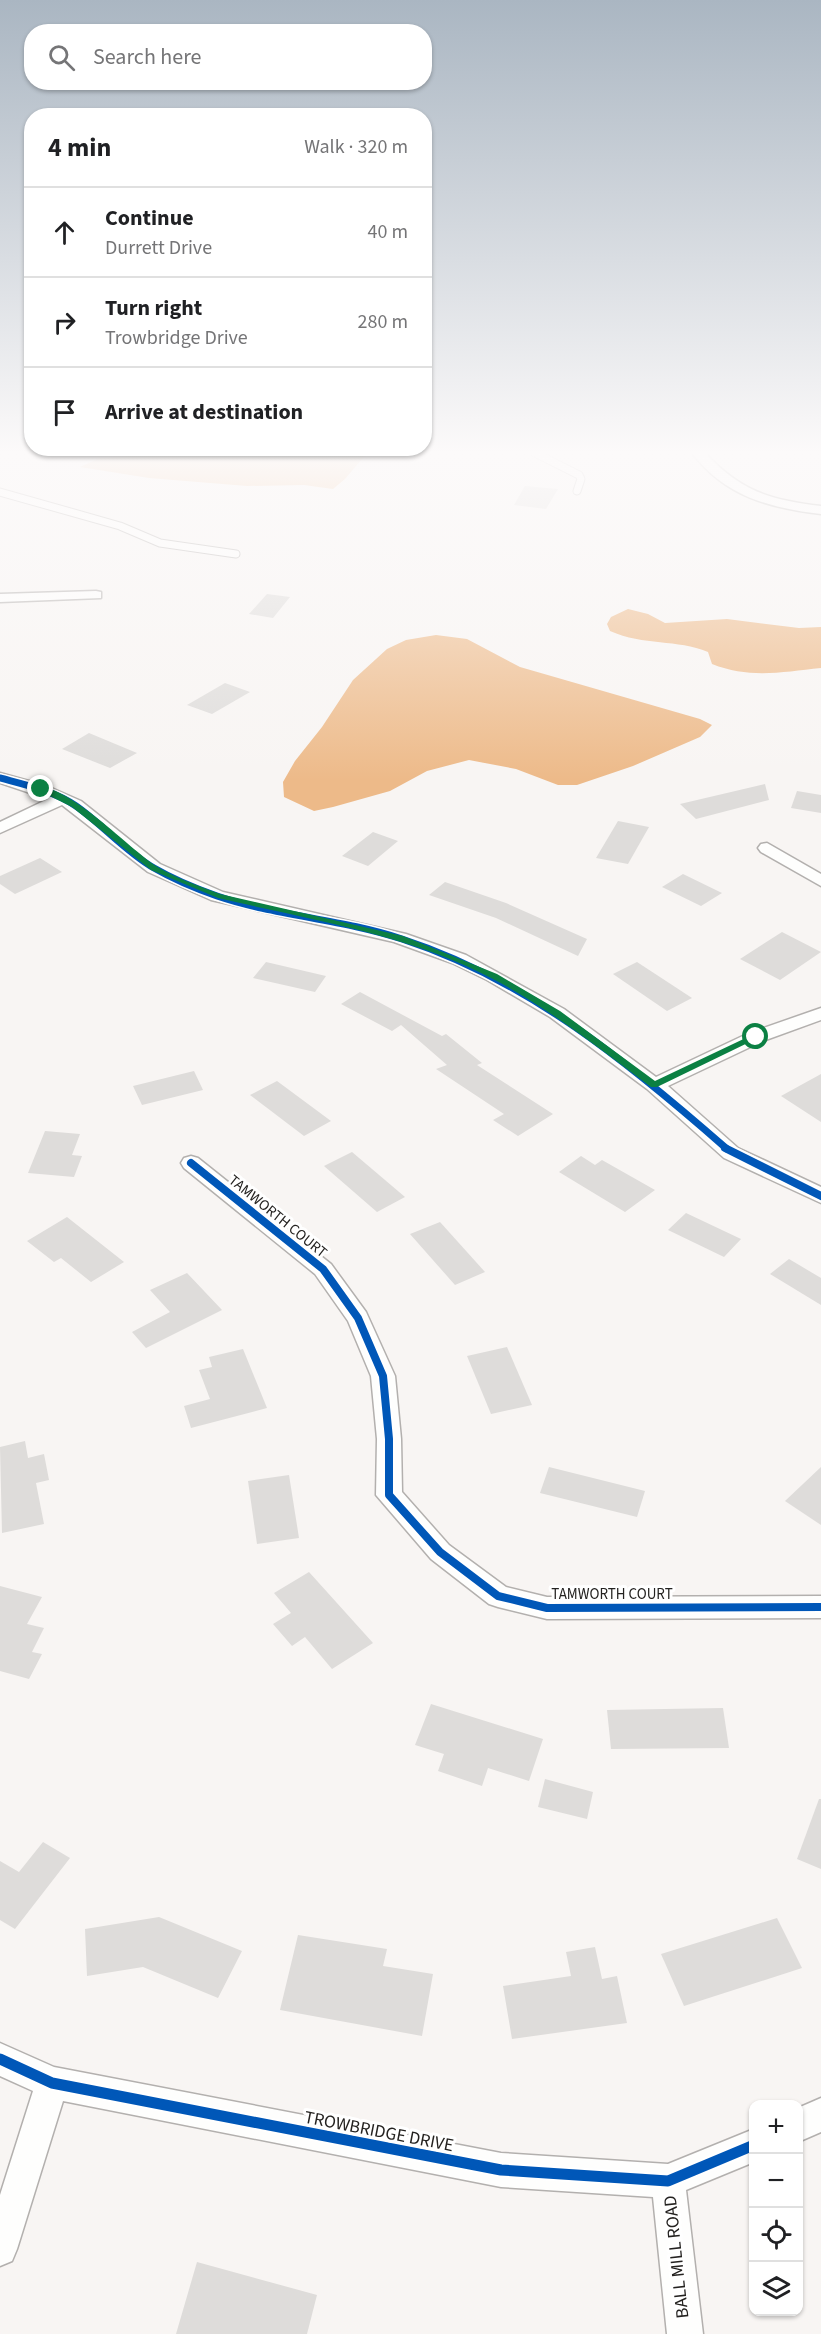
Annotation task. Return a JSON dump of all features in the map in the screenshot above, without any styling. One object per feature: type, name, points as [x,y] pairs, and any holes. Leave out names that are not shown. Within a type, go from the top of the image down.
[{"type":"street","points":[[0,598],[96,595]]},
{"type":"street","points":[[0,778],[41,789],[75,805],[154,868],[198,888],[227,898],[400,938],[494,976],[557,1012],[654,1085],[731,1153],[821,1196]]},
{"type":"street","points":[[0,828],[61,799]]},
{"type":"street","points":[[767,849],[821,881]]},
{"type":"street","points":[[654,1085],[756,1037],[821,1014]]},
{"type":"street","name":"TAMWORTH COURT","points":[[191,1163],[322,1269],[358,1318],[383,1376],[389,1439],[389,1495],[440,1552],[498,1596],[547,1608],[821,1607]]},
{"type":"street","name":"TROWBRIDGE DRIVE","points":[[0,2059],[52,2083],[501,2170],[668,2181],[749,2147]]},
{"type":"street","points":[[0,2248],[52,2083]]},
{"type":"street","points":[[803,2123],[821,2114]]},
{"type":"street","name":"BALL MILL ROAD","points":[[668,2181],[685,2334]]},
{"type":"shaded area","points":[[628,609],[648,614],[665,623],[727,619],[799,628],[821,627],[821,668],[766,673],[726,669],[712,664],[708,652],[696,648],[635,639],[610,631],[607,624],[611,617]]},
{"type":"shaded area","points":[[436,635],[467,639],[520,667],[700,719],[712,725],[700,737],[633,766],[577,785],[558,785],[516,769],[469,760],[427,771],[390,791],[314,811],[284,797],[283,782],[295,761],[322,727],[353,680],[387,649],[406,640]]},
{"type":"building","points":[[267,594],[290,597],[273,618],[249,614]]},
{"type":"building","points":[[225,683],[250,692],[212,714],[187,705]]},
{"type":"building","points":[[89,733],[137,753],[110,768],[62,749]]},
{"type":"building","points":[[765,784],[769,800],[696,819],[680,804]]},
{"type":"building","points":[[797,791],[821,795],[821,813],[791,808]]},
{"type":"building","points":[[618,821],[649,827],[628,864],[596,858]]},
{"type":"building","points":[[373,832],[398,841],[368,866],[342,856]]},
{"type":"building","points":[[40,858],[62,872],[15,894],[0,884],[0,876]]},
{"type":"building","points":[[683,874],[722,893],[701,906],[662,887]]},
{"type":"building","points":[[445,882],[506,903],[587,939],[578,956],[496,918],[429,895]]},
{"type":"building","points":[[782,932],[821,952],[780,980],[740,959]]},
{"type":"building","points":[[266,962],[326,976],[315,992],[253,978]]},
{"type":"building","points":[[637,962],[692,998],[667,1011],[613,974]]},
{"type":"building","points":[[360,992],[442,1036],[446,1034],[482,1063],[477,1065],[553,1114],[518,1136],[493,1120],[504,1114],[436,1069],[447,1065],[401,1025],[392,1031],[341,1004]]},
{"type":"building","points":[[194,1071],[203,1090],[142,1105],[133,1086]]},
{"type":"building","points":[[821,1074],[821,1122],[781,1096]]},
{"type":"building","points":[[277,1081],[331,1121],[304,1136],[250,1095]]},
{"type":"building","points":[[45,1131],[80,1134],[72,1155],[82,1156],[74,1177],[28,1173]]},
{"type":"building","points":[[352,1152],[405,1197],[377,1212],[324,1166]]},
{"type":"building","points":[[581,1156],[595,1165],[602,1160],[655,1190],[625,1212],[559,1172]]},
{"type":"building","points":[[686,1213],[741,1239],[724,1257],[668,1230]]},
{"type":"building","points":[[67,1217],[124,1262],[91,1282],[61,1258],[54,1262],[27,1241]]},
{"type":"building","points":[[440,1222],[485,1272],[455,1285],[410,1234]]},
{"type":"building","points":[[789,1259],[821,1278],[821,1305],[770,1274]]},
{"type":"building","points":[[187,1273],[222,1310],[146,1348],[132,1332],[170,1312],[150,1290]]},
{"type":"building","points":[[507,1347],[532,1405],[491,1414],[467,1356]]},
{"type":"building","points":[[243,1349],[267,1408],[191,1428],[184,1406],[210,1399],[199,1370],[212,1367],[209,1357]]},
{"type":"building","points":[[25,1441],[28,1458],[44,1454],[49,1480],[36,1483],[44,1524],[2,1533],[0,1447]]},
{"type":"building","points":[[549,1467],[645,1491],[637,1517],[540,1493]]},
{"type":"building","points":[[821,1467],[821,1525],[785,1501]]},
{"type":"building","points":[[289,1475],[299,1538],[257,1544],[248,1481]]},
{"type":"building","points":[[309,1572],[373,1643],[332,1669],[305,1637],[292,1646],[273,1624],[291,1613],[274,1593]]},
{"type":"building","points":[[0,1586],[42,1597],[27,1624],[44,1628],[32,1652],[42,1654],[29,1679],[0,1671]]},
{"type":"building","points":[[431,1704],[543,1739],[529,1781],[488,1768],[482,1786],[438,1771],[444,1754],[415,1745]]},
{"type":"building","points":[[723,1708],[729,1748],[611,1749],[607,1710]]},
{"type":"building","points":[[545,1779],[593,1792],[587,1819],[538,1807]]},
{"type":"building","points":[[819,1799],[821,1799],[821,1869],[797,1859]]},
{"type":"building","points":[[43,1842],[70,1858],[15,1929],[0,1920],[0,1861],[19,1872]]},
{"type":"building","points":[[159,1917],[242,1951],[218,1998],[143,1967],[87,1976],[85,1929]]},
{"type":"building","points":[[777,1918],[802,1968],[684,2006],[661,1954]]},
{"type":"building","points":[[298,1935],[387,1949],[383,1966],[433,1974],[422,2036],[280,2010]]},
{"type":"building","points":[[595,1947],[602,1979],[617,1976],[627,2023],[512,2039],[503,1986],[571,1976],[566,1952]]},
{"type":"building","points":[[197,2262],[317,2295],[307,2334],[176,2334]]},
{"type":"cycle path","points":[[0,778],[41,789],[75,805],[154,868],[217,896],[400,938],[459,959],[494,976],[557,1013],[654,1085],[731,1153],[821,1196]]},
{"type":"cycle path","points":[[191,1163],[323,1269],[358,1318],[383,1376],[389,1439],[389,1495],[440,1552],[498,1596],[547,1608],[821,1607]]},
{"type":"cycle path","points":[[0,2059],[52,2083],[501,2170],[668,2181],[749,2147]]},
{"type":"route","points":[[41,789],[75,805],[154,868],[198,888],[218,896],[400,938],[459,959],[557,1012],[654,1085],[756,1037]]}]
